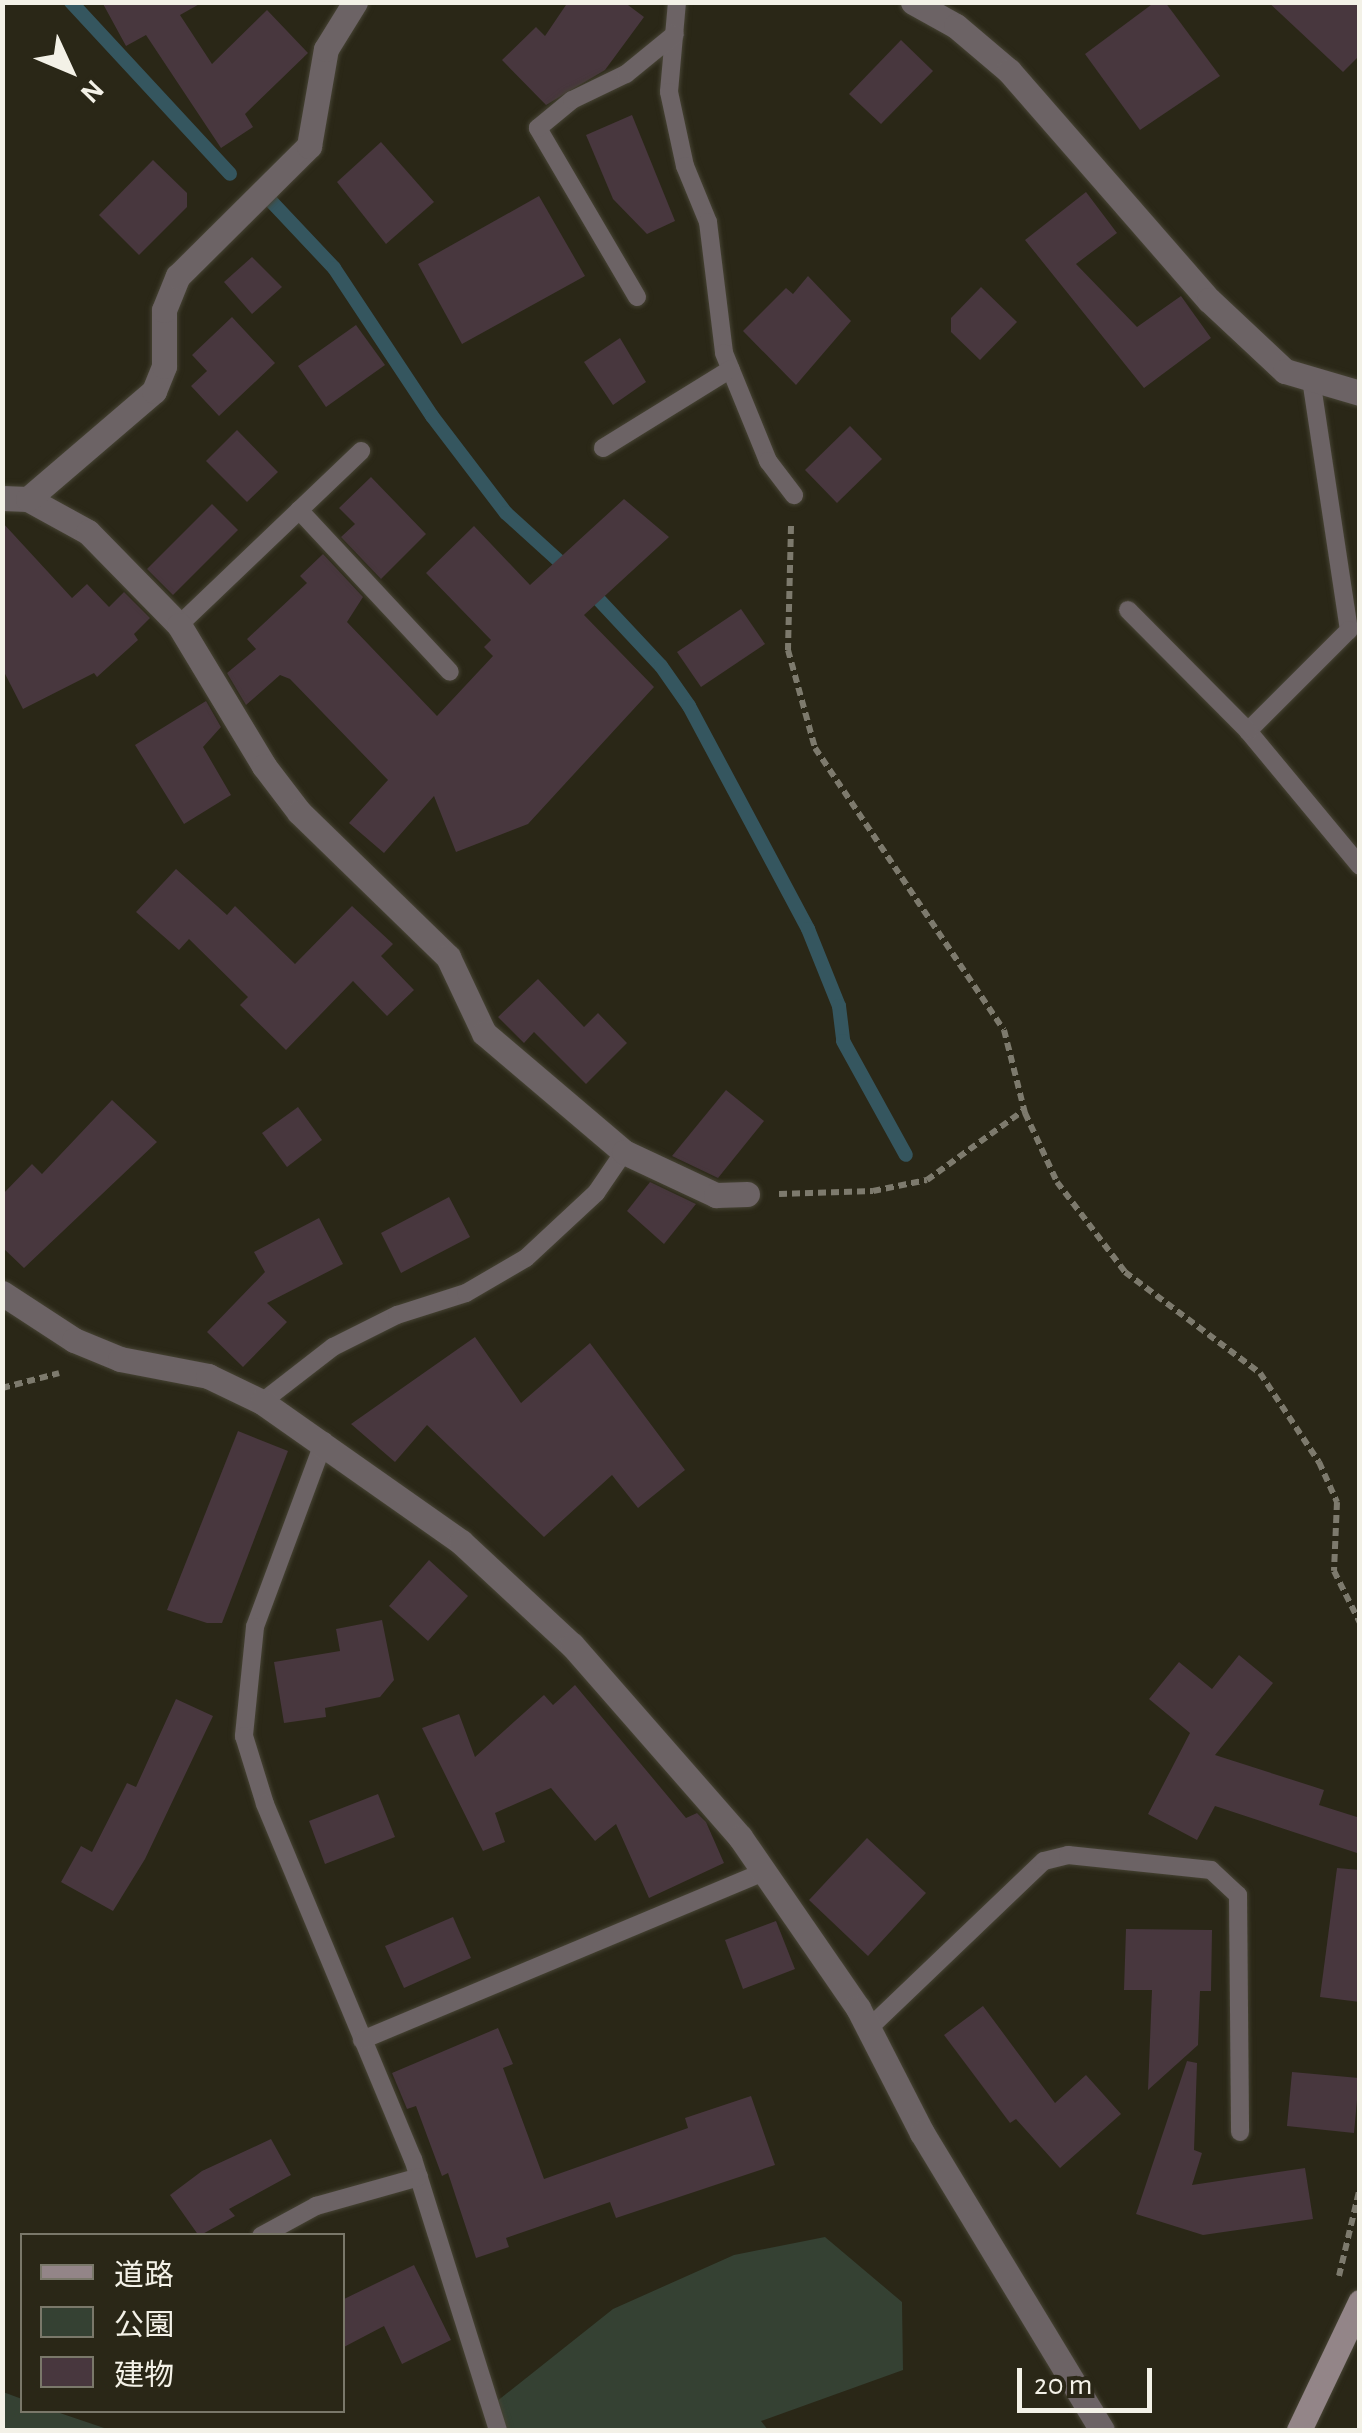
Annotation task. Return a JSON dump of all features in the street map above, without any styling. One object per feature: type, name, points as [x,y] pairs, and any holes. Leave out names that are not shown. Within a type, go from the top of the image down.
[{"type":"street","points":[[355,2],[326,49],[308,146],[178,276],[164,310],[164,366],[154,391],[15,498],[88,532],[179,626],[264,766],[299,812],[448,957],[484,1033],[624,1152],[716,1195],[747,1194]]},
{"type":"street","points":[[913,2],[956,26],[1009,71],[1210,300],[1285,371],[1360,393]]},
{"type":"street","points":[[2,1293],[99,1350],[208,1376],[262,1402],[324,1441],[461,1542],[572,1645],[692,1777],[763,1872],[868,2029],[922,2134],[1102,2430]]},
{"type":"street","points":[[1299,2430],[1359,2305]]},
{"type":"lane","points":[[677,2],[668,92],[684,166],[708,222],[730,369],[768,461],[794,495]]},
{"type":"lane","points":[[637,297],[538,128],[572,100],[626,74],[675,34]]},
{"type":"lane","points":[[603,448],[730,369]]},
{"type":"lane","points":[[1248,731],[1349,630],[1311,379]]},
{"type":"lane","points":[[179,626],[361,451]]},
{"type":"lane","points":[[298,510],[450,672]]},
{"type":"lane","points":[[1128,610],[1248,731],[1360,866]]},
{"type":"lane","points":[[262,1402],[333,1347],[397,1315],[466,1293],[526,1258],[596,1192],[624,1152]]},
{"type":"lane","points":[[324,1441],[255,1627],[244,1736],[418,2177],[498,2430]]},
{"type":"lane","points":[[868,2029],[1044,1861],[1068,1855],[1211,1870],[1238,1895],[1240,2132]]},
{"type":"lane","points":[[362,2040],[763,1872]]},
{"type":"lane","points":[[266,2233],[316,2206],[418,2177]]},
{"type":"path","points":[[794,495],[788,650],[815,748],[984,994],[1004,1030],[1024,1110],[1057,1182],[1125,1272],[1276,1392],[1331,1482],[1334,1571],[1360,1623]]},
{"type":"path","points":[[747,1194],[873,1190],[927,1180],[1024,1110]]},
{"type":"path","points":[[2,1388],[68,1371],[99,1350]]},
{"type":"path","points":[[1359,2305],[1338,2282],[1360,2187]]},
{"type":"green space","points":[[825,2237],[902,2302],[903,2370],[761,2421],[768,2430],[501,2430],[496,2402],[613,2309],[734,2255]]},
{"type":"green space","points":[[3,2392],[20,2398],[20,2413],[60,2413],[110,2430],[3,2430]]},
{"type":"building","points":[[102,2],[203,2],[180,15],[212,64],[267,10],[308,53],[245,114],[253,127],[221,148],[146,35],[126,46]]},
{"type":"building","points":[[568,2],[624,2],[644,17],[605,70],[546,105],[502,60],[536,27],[545,36]]},
{"type":"building","points":[[1155,2],[1165,2],[1220,76],[1140,130],[1085,54]]},
{"type":"building","points":[[1268,2],[1360,2],[1360,55],[1343,72]]},
{"type":"building","points":[[901,40],[933,71],[881,124],[849,94]]},
{"type":"building","points":[[632,115],[675,221],[647,234],[613,199],[586,135]]},
{"type":"building","points":[[381,142],[434,202],[386,244],[337,182]]},
{"type":"building","points":[[153,160],[187,193],[187,207],[139,255],[99,215]]},
{"type":"building","points":[[1086,192],[1117,233],[1076,264],[1137,327],[1181,296],[1211,338],[1144,388],[1025,240]]},
{"type":"building","points":[[539,196],[585,276],[462,344],[418,264]]},
{"type":"building","points":[[252,257],[282,287],[252,314],[224,282]]},
{"type":"building","points":[[808,276],[851,321],[796,385],[743,331],[786,288],[793,294]]},
{"type":"building","points":[[981,287],[1017,322],[980,360],[951,332],[951,318]]},
{"type":"building","points":[[232,317],[275,363],[219,416],[191,386],[207,371],[192,355]]},
{"type":"building","points":[[356,325],[385,365],[326,407],[298,366]]},
{"type":"building","points":[[620,338],[646,382],[613,405],[584,362]]},
{"type":"building","points":[[850,426],[882,459],[837,503],[805,470]]},
{"type":"building","points":[[237,430],[278,472],[247,502],[206,461]]},
{"type":"building","points":[[371,477],[426,534],[381,579],[341,537],[355,524],[339,508]]},
{"type":"building","points":[[624,499],[669,537],[584,615],[654,687],[528,824],[456,852],[434,796],[384,853],[349,823],[388,780],[290,679],[280,675],[246,705],[227,673],[256,649],[247,639],[307,583],[300,576],[323,554],[363,597],[347,622],[437,716],[493,656],[484,647],[491,640],[426,573],[474,526],[530,585]]},
{"type":"building","points":[[212,504],[238,530],[173,595],[147,569]]},
{"type":"building","points":[[2,522],[72,598],[87,584],[109,607],[124,592],[150,618],[134,634],[138,640],[97,677],[94,673],[23,709],[2,668]]},
{"type":"building","points":[[741,609],[765,644],[701,687],[677,652]]},
{"type":"building","points":[[206,701],[221,727],[203,747],[231,795],[184,824],[135,745]]},
{"type":"building","points":[[176,869],[227,915],[235,906],[295,964],[352,906],[393,944],[381,956],[414,990],[387,1016],[353,981],[286,1050],[240,1005],[248,997],[189,939],[179,950],[136,912]]},
{"type":"building","points":[[538,979],[584,1027],[598,1013],[627,1043],[586,1084],[534,1032],[524,1043],[498,1017]]},
{"type":"building","points":[[726,1090],[764,1121],[718,1178],[672,1156]]},
{"type":"building","points":[[112,1100],[157,1142],[24,1268],[2,1247],[2,1195],[32,1164],[42,1174]]},
{"type":"building","points":[[298,1107],[322,1140],[287,1167],[262,1133]]},
{"type":"building","points":[[650,1182],[696,1204],[664,1244],[627,1211]]},
{"type":"building","points":[[449,1197],[470,1237],[401,1273],[381,1233]]},
{"type":"building","points":[[319,1218],[343,1264],[267,1303],[287,1322],[243,1367],[207,1332],[265,1272],[254,1252]]},
{"type":"building","points":[[475,1337],[521,1403],[590,1343],[685,1470],[638,1508],[612,1475],[544,1537],[427,1425],[395,1462],[351,1424]]},
{"type":"building","points":[[238,1431],[288,1451],[222,1623],[207,1623],[167,1610]]},
{"type":"building","points":[[429,1560],[468,1596],[428,1641],[389,1606]]},
{"type":"building","points":[[382,1620],[394,1680],[380,1697],[325,1708],[326,1717],[284,1723],[274,1662],[340,1651],[336,1629]]},
{"type":"building","points":[[1239,1655],[1273,1683],[1215,1755],[1324,1790],[1319,1805],[1360,1818],[1360,1854],[1215,1806],[1197,1840],[1148,1814],[1190,1733],[1149,1699],[1179,1662],[1212,1689]]},
{"type":"building","points":[[575,1685],[686,1818],[697,1813],[706,1822],[724,1863],[649,1898],[616,1824],[595,1841],[551,1788],[495,1813],[505,1842],[483,1851],[422,1728],[459,1714],[475,1757],[544,1695],[553,1705]]},
{"type":"building","points":[[176,1699],[213,1716],[145,1859],[113,1911],[61,1882],[81,1846],[92,1852],[127,1783],[136,1787]]},
{"type":"building","points":[[378,1794],[395,1837],[325,1864],[309,1821]]},
{"type":"building","points":[[867,1838],[926,1893],[868,1956],[809,1900]]},
{"type":"building","points":[[1337,1868],[1360,1870],[1360,2002],[1320,1997]]},
{"type":"building","points":[[453,1917],[471,1958],[404,1988],[385,1946]]},
{"type":"building","points":[[776,1921],[795,1969],[743,1989],[725,1940]]},
{"type":"building","points":[[1126,1929],[1212,1930],[1211,1991],[1200,1991],[1198,2045],[1148,2090],[1152,1990],[1124,1990]]},
{"type":"building","points":[[983,2006],[1055,2103],[1086,2075],[1121,2114],[1060,2168],[1016,2119],[1010,2123],[944,2035]]},
{"type":"building","points":[[498,2028],[513,2064],[503,2068],[544,2179],[688,2128],[685,2118],[751,2096],[775,2165],[616,2218],[610,2202],[506,2238],[509,2247],[476,2258],[448,2173],[442,2176],[416,2106],[407,2109],[392,2073]]},
{"type":"building","points":[[1187,2061],[1197,2063],[1194,2150],[1202,2153],[1192,2185],[1305,2168],[1313,2219],[1203,2235],[1136,2214]]},
{"type":"building","points":[[1292,2072],[1359,2078],[1354,2133],[1287,2126]]},
{"type":"building","points":[[271,2139],[291,2175],[229,2209],[235,2216],[204,2233],[197,2233],[170,2195],[202,2171]]},
{"type":"building","points":[[414,2265],[451,2340],[402,2364],[384,2326],[345,2346],[345,2299]]},
{"type":"waterway","points":[[71,2],[230,174]]},
{"type":"waterway","points":[[269,199],[334,268],[432,416],[506,513],[571,572]]},
{"type":"waterway","points":[[587,587],[661,666],[689,706],[808,929],[839,1006],[843,1041],[906,1155]]}]
